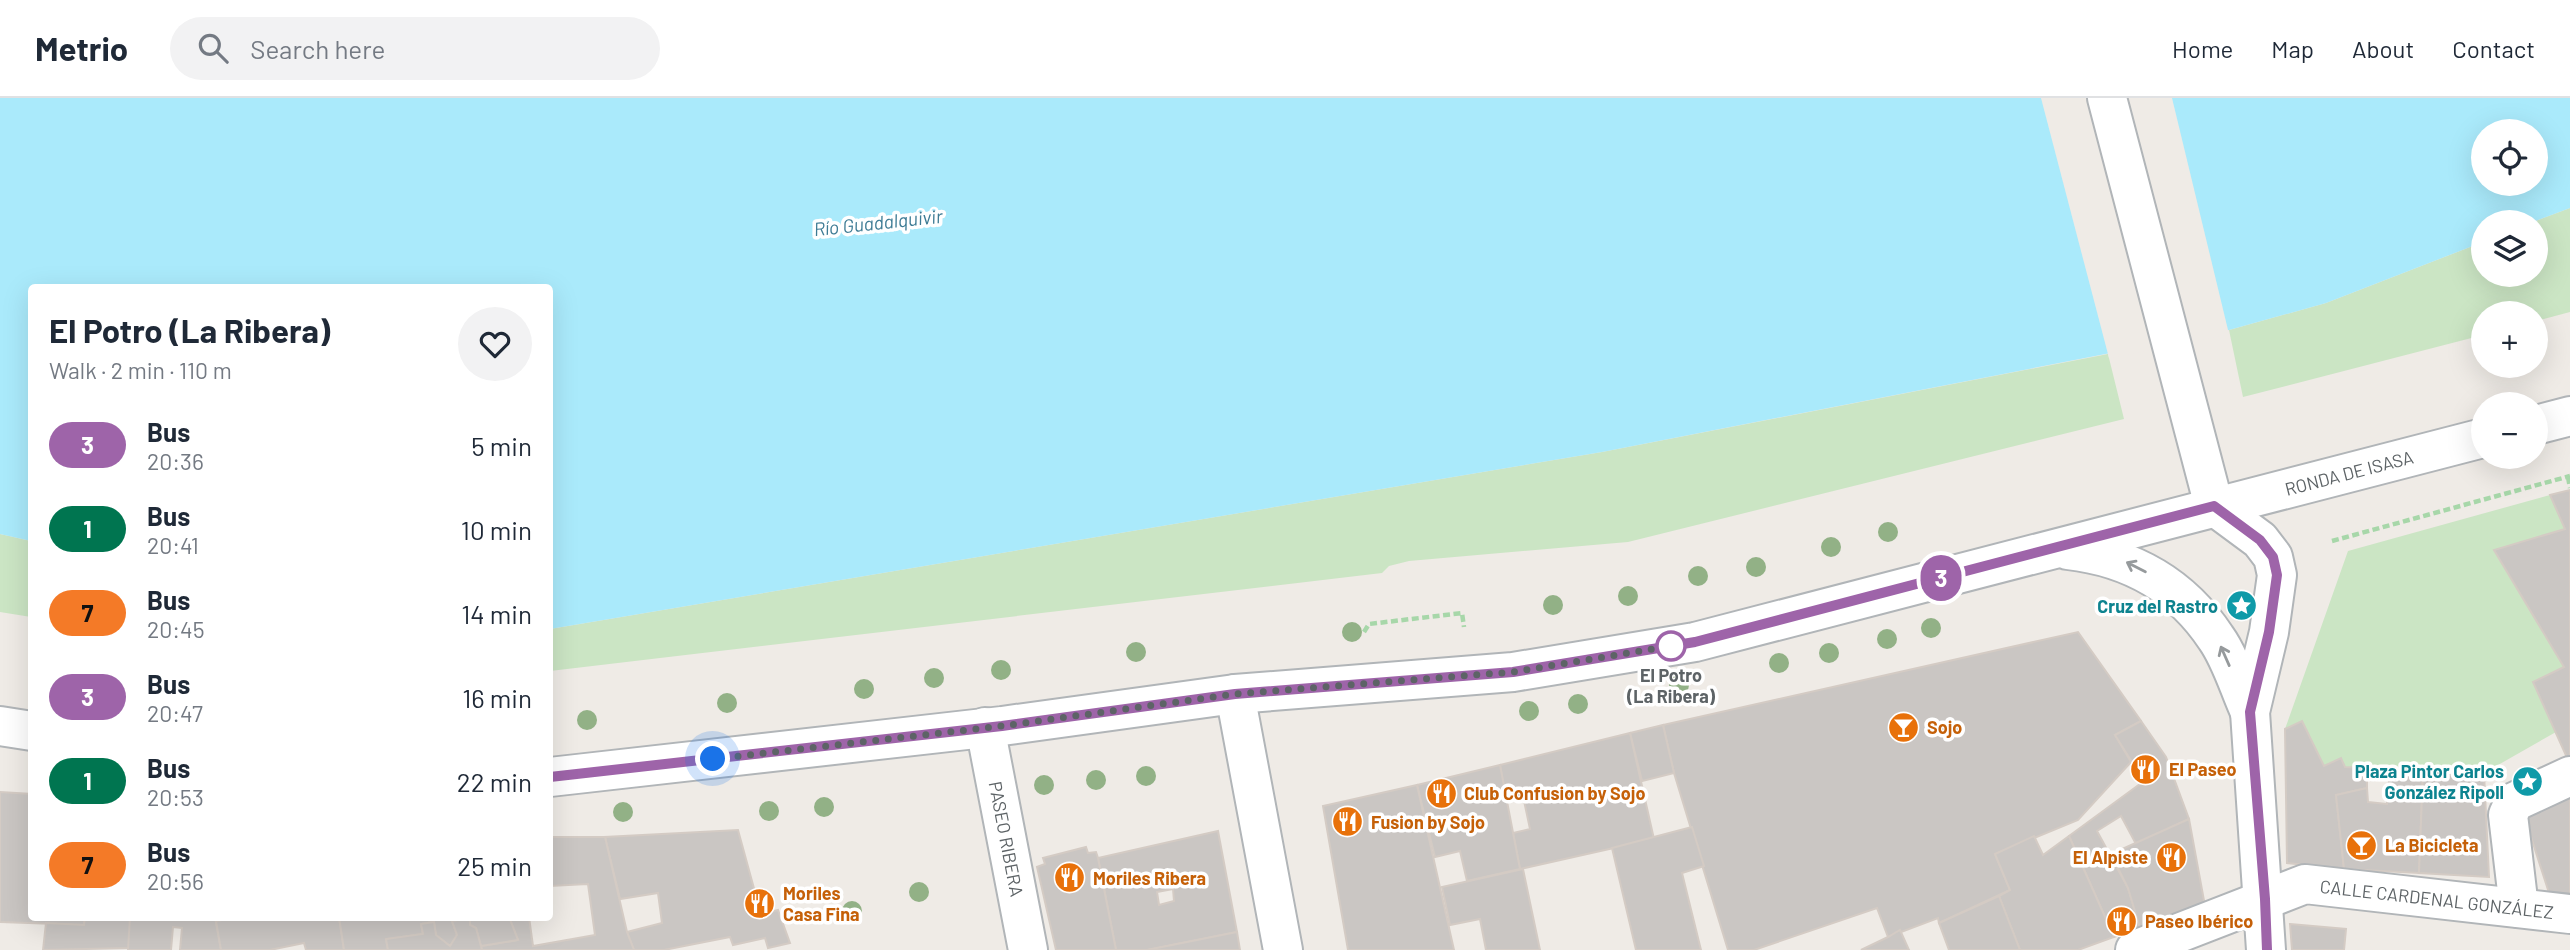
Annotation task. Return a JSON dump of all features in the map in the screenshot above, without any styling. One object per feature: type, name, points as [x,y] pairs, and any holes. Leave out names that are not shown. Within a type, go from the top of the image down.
[{"type":"street","points":[[2107,98],[2214,506],[2260,540],[2273,557],[2277,575],[2269,632],[2250,712],[2265,899],[2266,950]]},
{"type":"street","points":[[2548,422],[2570,416]]},
{"type":"street","name":"RONDA DE ISASA","points":[[2214,506],[2471,441]]},
{"type":"street","points":[[553,777],[985,727],[1235,694],[1513,672],[1695,642],[2214,506]]},
{"type":"street","points":[[2056,549],[2102,554],[2136,566],[2191,607],[2217,639],[2250,712]]},
{"type":"street","points":[[1235,694],[1283,950]]},
{"type":"street","points":[[0,726],[28,730]]},
{"type":"street","name":"PASEO RIBERA","points":[[985,727],[1028,950]]},
{"type":"street","points":[[2519,908],[2508,815],[2514,802],[2570,776]]},
{"type":"street","name":"CALLE CARDENAL GONZÁLEZ","points":[[2136,950],[2305,884],[2570,914]]},
{"type":"path","points":[[2332,541],[2569,477],[2570,488]]},
{"type":"path","points":[[1363,634],[1369,624],[1462,613],[1464,632]]},
{"type":"green space","points":[[2570,208],[2570,312],[2548,318],[2548,301],[2471,301],[2471,338],[2243,397],[2229,330],[2326,303],[2471,247],[2471,287],[2548,287],[2548,216]]},
{"type":"green space","points":[[2108,354],[2124,419],[1628,542],[1409,561],[1389,566],[1382,573],[553,671],[553,628],[1602,452]]},
{"type":"green space","points":[[2550,495],[2565,529],[2494,551],[2564,667],[2533,682],[2556,732],[2484,773],[2345,767],[2341,758],[2324,766],[2302,722],[2285,729],[2348,551]]},
{"type":"green space","points":[[0,534],[28,540],[28,617],[0,612]]},
{"type":"water","name":"Río Guadalquivir","points":[[0,98],[2570,98],[2570,208],[2548,216],[2548,210],[2471,210],[2471,247],[2326,303],[2229,330],[1602,452],[553,628],[553,284],[28,284],[28,540],[0,534]]},
{"type":"pier","points":[[2041,98],[2172,98],[2229,334],[2109,358]]},
{"type":"building","points":[[2570,490],[2568,760],[2533,682],[2564,667],[2494,550],[2565,529],[2550,495]]},
{"type":"building","points":[[2078,632],[2141,721],[2115,735],[2131,762],[2078,820],[1995,854],[2010,890],[1939,923],[1938,918],[1888,937],[1877,908],[1754,950],[1728,950],[1674,773],[1663,725]]},
{"type":"building","points":[[2141,721],[2166,757],[2189,819],[2136,844],[2121,816],[2097,831],[2128,888],[2140,928],[2114,937],[2069,836],[2144,781],[2115,735]]},
{"type":"building","points":[[2302,721],[2324,766],[2341,758],[2345,767],[2390,769],[2390,777],[2367,775],[2367,788],[2336,795],[2344,869],[2287,863],[2285,729]]},
{"type":"building","points":[[1663,725],[1674,773],[1642,781],[1630,733]]},
{"type":"building","points":[[1630,733],[1654,839],[1520,869],[1513,833],[1530,829],[1523,796],[1506,800],[1500,765]]},
{"type":"building","points":[[1500,765],[1520,869],[1467,881],[1460,851],[1435,857],[1417,785]]},
{"type":"building","points":[[2390,769],[2423,771],[2419,873],[2344,869],[2336,795],[2367,788],[2368,802],[2387,804]]},
{"type":"building","points":[[2423,771],[2484,773],[2489,877],[2419,873]]},
{"type":"building","points":[[1417,785],[1454,950],[1348,950],[1323,806]]},
{"type":"building","points":[[0,792],[28,794],[28,921],[84,921],[84,925],[0,922]]},
{"type":"building","points":[[2570,795],[2570,896],[2550,896],[2523,812]]},
{"type":"building","points":[[2189,819],[2205,906],[2140,928],[2128,888],[2111,854]]},
{"type":"building","points":[[1692,827],[1704,866],[1682,873],[1701,950],[1636,950],[1612,848]]},
{"type":"building","points":[[738,830],[761,914],[778,910],[790,943],[768,948],[765,938],[733,945],[730,937],[664,950],[634,950],[627,932],[662,923],[658,893],[620,899],[605,837]]},
{"type":"building","points":[[1218,831],[1237,932],[1147,950],[1116,950],[1098,858]],"holes":[[[1173,889],[1174,901],[1159,905],[1157,892]]]},
{"type":"building","points":[[2034,836],[2043,855],[2069,836],[2114,937],[2078,950],[2020,950],[1999,896],[2010,890],[1995,854]]},
{"type":"building","points":[[553,837],[605,837],[627,932],[634,950],[482,950],[481,946],[518,940],[511,921],[530,921],[533,946],[595,935],[588,884],[553,886]]},
{"type":"building","points":[[1086,847],[1088,853],[1096,852],[1098,858],[1116,950],[1056,950],[1037,867],[1045,864],[1043,858]]},
{"type":"building","points":[[1523,869],[1540,950],[1486,950],[1480,919],[1450,925],[1442,887]]},
{"type":"building","points":[[1999,896],[2020,950],[1949,950],[1939,923]]},
{"type":"building","points":[[84,921],[130,921],[130,948],[43,950],[46,923],[84,925]]},
{"type":"building","points":[[130,921],[216,921],[221,950],[180,950],[182,928],[173,927],[171,950],[128,950]]},
{"type":"building","points":[[216,921],[340,921],[344,950],[306,950],[304,943],[270,950],[221,950]]},
{"type":"building","points":[[340,921],[452,921],[457,935],[450,946],[436,935],[434,922],[421,924],[423,934],[386,939],[388,950],[344,950]]},
{"type":"building","points":[[452,921],[470,921],[470,925],[476,928],[482,950],[388,950],[386,939],[423,934],[421,924],[434,922],[436,935],[450,946],[457,935]]},
{"type":"building","points":[[470,921],[511,921],[518,940],[481,946],[476,928],[470,925]]},
{"type":"building","points":[[2290,924],[2346,929],[2344,950],[2292,950]]},
{"type":"building","points":[[1900,930],[1909,950],[1861,950],[1888,937]]},
{"type":"building","points":[[1237,932],[1240,950],[1147,950]]},
{"type":"bus line","name":"3","points":[[553,777],[1002,726],[1235,694],[1513,672],[1695,642],[2214,506],[2260,540],[2273,557],[2277,575],[2269,632],[2250,712],[2267,950]]},
{"type":"place","name":"Cruz del Rastro","points":[[2241,606]]},
{"type":"place","name":"El Potro (La Ribera)","points":[[1671,646]]},
{"type":"place","name":"Sojo","points":[[1904,727]]},
{"type":"place","name":"El Paseo","points":[[2146,769]]},
{"type":"place","name":"Plaza Pintor Carlos González Ripoll","points":[[2527,781]]},
{"type":"place","name":"Club Confusion by Sojo","points":[[1441,793]]},
{"type":"place","name":"Fusion by Sojo","points":[[1348,822]]},
{"type":"place","name":"La Bicicleta","points":[[2362,845]]},
{"type":"place","name":"El Alpiste","points":[[2171,857]]},
{"type":"place","name":"Moriles Ribera","points":[[1070,878]]},
{"type":"place","name":"Moriles Casa Fina","points":[[760,903]]},
{"type":"place","name":"Paseo Ibérico","points":[[2122,921]]},
{"type":"route","points":[[713,759],[1002,726],[1235,694],[1513,672],[1671,646]]}]
